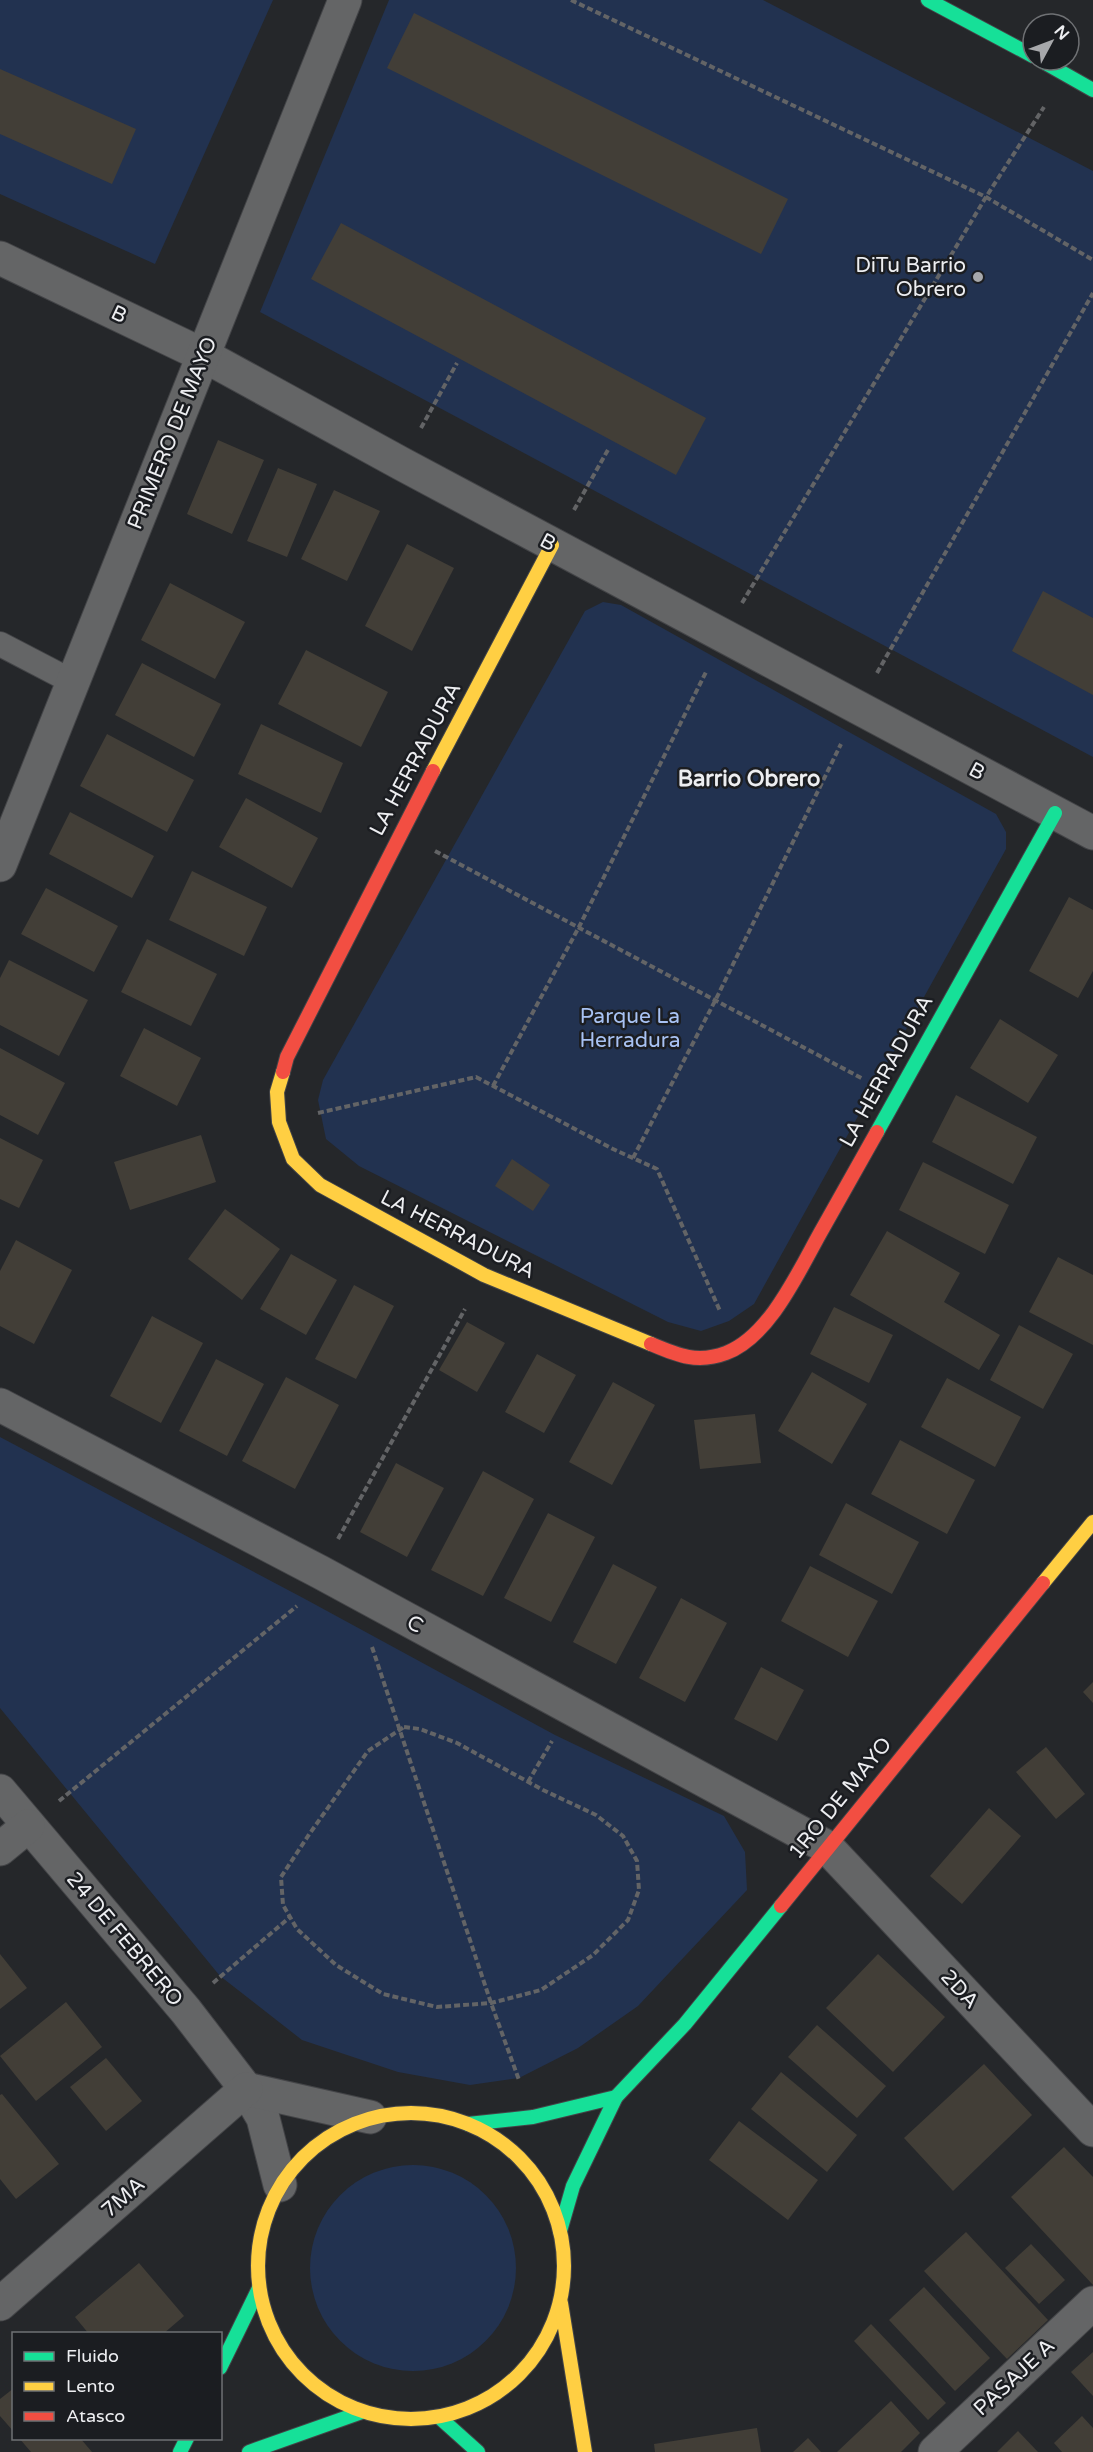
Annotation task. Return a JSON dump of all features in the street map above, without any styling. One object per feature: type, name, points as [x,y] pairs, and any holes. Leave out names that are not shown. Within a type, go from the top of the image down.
[{"type":"main road","points":[[928,0],[1021,50]]},
{"type":"main road","points":[[1062,72],[1093,90]]},
{"type":"main road","name":"LA HERRADURA","points":[[552,545],[401,831],[287,1057],[277,1092],[279,1122],[293,1159],[320,1185],[484,1275],[684,1358],[714,1357],[737,1348],[762,1329],[787,1292],[1055,813]]},
{"type":"main road","name":"1RO DE MAYO","points":[[561,2230],[573,2186],[616,2097],[685,2024],[1093,1521]]},
{"type":"main road","points":[[468,2124],[532,2118],[616,2097]]},
{"type":"main road","points":[[561,2303],[544,2343],[517,2378],[481,2403],[440,2417],[401,2419],[363,2412],[325,2393],[294,2365],[271,2329],[259,2288],[258,2253],[265,2217],[279,2185],[297,2161],[318,2142],[343,2127],[370,2117],[420,2112],[468,2124],[500,2141],[527,2165],[548,2196],[561,2230],[565,2267],[561,2303],[585,2452]]},
{"type":"main road","points":[[222,2364],[259,2288]]},
{"type":"main road","points":[[249,2452],[363,2412]]},
{"type":"main road","points":[[440,2417],[478,2452]]},
{"type":"street","name":"PRIMERO DE MAYO","points":[[0,865],[345,0]]},
{"type":"street","name":"B","points":[[0,258],[203,355],[552,545],[1093,833]]},
{"type":"street","name":"C","points":[[0,1404],[359,1593],[827,1847]]},
{"type":"street","name":"24 DE FEBRERO","points":[[0,1791],[186,2011],[246,2089],[263,2118],[279,2185]]},
{"type":"street","points":[[0,1849],[28,1826]]},
{"type":"street","name":"2DA","points":[[827,1847],[1093,2130]]},
{"type":"street","points":[[246,2089],[370,2117]]},
{"type":"street","name":"7MA","points":[[0,2304],[246,2089]]},
{"type":"street","name":"PASAJE A","points":[[935,2452],[1093,2303]]},
{"type":"lane","points":[[0,644],[73,682]]},
{"type":"path","points":[[571,0],[986,197],[1093,260]]},
{"type":"path","points":[[493,1086],[579,927],[723,636],[764,564],[986,197],[1065,74]]},
{"type":"path","points":[[402,464],[457,363]]},
{"type":"path","points":[[552,545],[609,448]]},
{"type":"path","points":[[401,831],[863,1079],[896,1094]]},
{"type":"path","points":[[279,1122],[476,1077],[613,1149],[657,1169],[737,1348]]},
{"type":"path","points":[[359,1593],[368,1633],[532,2118]]},
{"type":"path","points":[[400,1729],[420,1730],[457,1743],[543,1790],[596,1815],[623,1836],[637,1861],[639,1890],[628,1920],[593,1955],[541,1990],[491,2002],[437,2007],[383,1994],[336,1965],[297,1929],[283,1905],[281,1877],[368,1751],[400,1729]]},
{"type":"path","points":[[186,2011],[220,1976],[290,1917]]},
{"type":"green space","points":[[0,0],[273,0],[155,264],[0,194]]},
{"type":"green space","points":[[389,0],[763,0],[1093,171],[1093,757],[260,312]]},
{"type":"green space","name":"Parque La Herradura","points":[[603,602],[621,605],[996,814],[1006,832],[1006,849],[754,1304],[729,1321],[701,1331],[668,1322],[359,1166],[326,1139],[318,1100],[323,1080],[585,611]]},
{"type":"green space","points":[[0,1437],[555,1735],[724,1816],[745,1852],[747,1890],[638,2006],[578,2048],[519,2078],[470,2085],[398,2072],[302,2040],[220,1976],[0,1708]]},
{"type":"green space","points":[[403,2165],[423,2165],[443,2169],[462,2177],[486,2195],[504,2219],[512,2238],[516,2268],[512,2298],[504,2317],[486,2341],[462,2359],[443,2367],[423,2371],[403,2371],[383,2367],[364,2359],[348,2348],[333,2333],[322,2317],[314,2298],[310,2278],[310,2258],[314,2238],[322,2219],[333,2203],[348,2188],[364,2177],[383,2169]]},
{"type":"building","points":[[414,13],[788,199],[761,254],[387,68]]},
{"type":"building","points":[[0,69],[136,129],[112,184],[0,134]]},
{"type":"building","points":[[341,223],[706,418],[676,475],[311,279]]},
{"type":"building","points":[[218,440],[264,460],[232,534],[187,514]]},
{"type":"building","points":[[278,468],[317,484],[287,557],[247,541]]},
{"type":"building","points":[[334,490],[380,511],[347,581],[301,559]]},
{"type":"building","points":[[407,544],[454,568],[412,651],[365,626]]},
{"type":"building","points":[[170,583],[245,622],[215,679],[141,640]]},
{"type":"building","points":[[1043,591],[1093,618],[1093,695],[1012,651]]},
{"type":"building","points":[[306,650],[388,692],[361,747],[278,704]]},
{"type":"building","points":[[142,663],[221,704],[194,757],[115,715]]},
{"type":"building","points":[[261,724],[343,763],[321,813],[238,774]]},
{"type":"building","points":[[107,734],[194,780],[167,832],[80,786]]},
{"type":"building","points":[[246,798],[318,838],[292,888],[219,847]]},
{"type":"building","points":[[70,812],[154,856],[132,898],[49,854]]},
{"type":"building","points":[[192,871],[267,907],[244,956],[169,920]]},
{"type":"building","points":[[46,888],[118,926],[94,972],[21,934]]},
{"type":"building","points":[[1069,897],[1093,910],[1093,971],[1078,998],[1029,971]]},
{"type":"building","points":[[147,939],[217,974],[191,1026],[121,992]]},
{"type":"building","points":[[9,960],[88,1000],[59,1056],[0,1025],[0,978]]},
{"type":"building","points":[[1000,1019],[1058,1055],[1028,1103],[970,1068]]},
{"type":"building","points":[[144,1028],[201,1058],[177,1106],[120,1076]]},
{"type":"building","points":[[0,1048],[65,1083],[38,1135],[0,1115]]},
{"type":"building","points":[[956,1095],[1037,1137],[1013,1184],[932,1142]]},
{"type":"building","points":[[201,1135],[216,1182],[130,1210],[114,1162]]},
{"type":"building","points":[[0,1138],[43,1160],[19,1208],[0,1199]]},
{"type":"building","points":[[512,1159],[550,1185],[533,1211],[495,1186]]},
{"type":"building","points":[[923,1162],[1009,1205],[985,1254],[899,1210]]},
{"type":"building","points":[[225,1209],[280,1249],[242,1300],[188,1259]]},
{"type":"building","points":[[887,1231],[960,1273],[944,1302],[1000,1335],[979,1370],[850,1295]]},
{"type":"building","points":[[16,1240],[72,1270],[34,1344],[0,1326],[0,1271]]},
{"type":"building","points":[[291,1254],[337,1280],[306,1335],[260,1309]]},
{"type":"building","points":[[1058,1257],[1093,1275],[1093,1345],[1029,1312]]},
{"type":"building","points":[[354,1285],[394,1306],[356,1379],[315,1359]]},
{"type":"building","points":[[834,1307],[893,1335],[869,1383],[810,1354]]},
{"type":"building","points":[[152,1316],[203,1343],[161,1423],[110,1396]]},
{"type":"building","points":[[467,1322],[505,1343],[477,1392],[439,1370]]},
{"type":"building","points":[[1019,1325],[1073,1354],[1043,1409],[990,1380]]},
{"type":"building","points":[[537,1354],[576,1375],[544,1433],[505,1412]]},
{"type":"building","points":[[216,1359],[264,1384],[227,1456],[179,1431]]},
{"type":"building","points":[[812,1372],[867,1404],[832,1464],[778,1431]]},
{"type":"building","points":[[286,1377],[339,1405],[295,1489],[242,1461]]},
{"type":"building","points":[[947,1378],[1021,1417],[995,1467],[921,1427]]},
{"type":"building","points":[[613,1382],[655,1405],[612,1485],[569,1462]]},
{"type":"building","points":[[755,1414],[761,1463],[700,1469],[694,1420]]},
{"type":"building","points":[[900,1440],[975,1480],[947,1534],[871,1494]]},
{"type":"building","points":[[396,1463],[444,1488],[407,1557],[360,1532]]},
{"type":"building","points":[[483,1471],[534,1499],[483,1596],[431,1570]]},
{"type":"building","points":[[846,1503],[919,1542],[892,1594],[819,1555]]},
{"type":"building","points":[[548,1513],[595,1537],[551,1622],[504,1598]]},
{"type":"building","points":[[613,1564],[657,1587],[616,1664],[573,1642]]},
{"type":"building","points":[[810,1566],[878,1601],[848,1657],[781,1621]]},
{"type":"building","points":[[681,1598],[727,1623],[685,1702],[639,1678]]},
{"type":"building","points":[[761,1667],[804,1690],[777,1741],[734,1719]]},
{"type":"building","points":[[1093,1682],[1093,1703],[1083,1692]]},
{"type":"building","points":[[1046,1747],[1085,1794],[1056,1819],[1016,1772]]},
{"type":"building","points":[[989,1808],[1021,1836],[962,1904],[930,1876]]},
{"type":"building","points":[[0,1954],[27,1988],[0,2009]]},
{"type":"building","points":[[878,1954],[945,2017],[893,2072],[826,2008]]},
{"type":"building","points":[[66,2002],[102,2047],[36,2101],[0,2056]]},
{"type":"building","points":[[817,2025],[886,2086],[857,2118],[788,2057]]},
{"type":"building","points":[[106,2058],[142,2101],[106,2131],[70,2087]]},
{"type":"building","points":[[984,2064],[1032,2115],[953,2191],[904,2138]]},
{"type":"building","points":[[781,2072],[857,2135],[827,2172],[751,2109]]},
{"type":"building","points":[[2,2094],[59,2164],[16,2199],[0,2179],[0,2095]]},
{"type":"building","points":[[739,2121],[818,2180],[788,2220],[709,2160]]},
{"type":"building","points":[[1064,2147],[1093,2177],[1093,2285],[1011,2197]]},
{"type":"building","points":[[966,2232],[1048,2320],[1007,2359],[924,2271]]},
{"type":"building","points":[[1031,2244],[1065,2280],[1039,2304],[1005,2268]]},
{"type":"building","points":[[139,2263],[184,2316],[165,2332],[87,2332],[75,2317]]},
{"type":"building","points":[[924,2287],[990,2358],[955,2391],[889,2320]]},
{"type":"building","points":[[871,2324],[946,2403],[928,2420],[854,2341]]},
{"type":"building","points":[[1093,2352],[1093,2396],[1071,2372]]},
{"type":"building","points":[[12,2390],[12,2430],[0,2416],[0,2399]]},
{"type":"building","points":[[891,2401],[920,2433],[901,2452],[837,2452]]},
{"type":"building","points":[[1082,2416],[1093,2428],[1093,2452],[1062,2452],[1054,2443]]},
{"type":"building","points":[[757,2428],[761,2452],[655,2452],[654,2444]]},
{"type":"building","points":[[1018,2431],[1038,2452],[997,2452]]},
{"type":"building","points":[[808,2438],[821,2452],[793,2452]]},
{"type":"building","points":[[21,2440],[82,2440],[92,2452],[31,2452]]},
{"type":"traffic: fast","points":[[928,0],[1021,50]]},
{"type":"traffic: fast","points":[[1061,72],[1093,90]]},
{"type":"traffic: fast","points":[[877,1132],[1055,813]]},
{"type":"traffic: fast","points":[[560,2231],[573,2186],[616,2097],[685,2024],[781,1906]]},
{"type":"traffic: fast","points":[[468,2124],[533,2117],[616,2097]]},
{"type":"traffic: fast","points":[[222,2364],[259,2288]]},
{"type":"traffic: fast","points":[[249,2452],[362,2412]]},
{"type":"traffic: fast","points":[[439,2417],[478,2452]]},
{"type":"traffic: fast","points":[[180,2452],[186,2440]]},
{"type":"traffic: slow","points":[[433,771],[552,545]]},
{"type":"traffic: slow","points":[[283,1072],[277,1092],[279,1122],[293,1159],[320,1185],[484,1275],[651,1344]]},
{"type":"traffic: slow","points":[[1043,1583],[1093,1522]]},
{"type":"traffic: slow","points":[[411,2113],[441,2116],[470,2125],[496,2139],[519,2158],[538,2181],[552,2207],[561,2236],[564,2266],[561,2296],[552,2325],[538,2351],[519,2374],[496,2393],[470,2407],[441,2416],[411,2419],[381,2416],[352,2407],[326,2393],[303,2374],[284,2351],[270,2325],[261,2296],[258,2266],[261,2236],[270,2207],[284,2181],[303,2158],[326,2139],[352,2125],[381,2116],[411,2113]]},
{"type":"traffic: slow","points":[[561,2303],[585,2452]]},
{"type":"traffic: jam","points":[[283,1072],[287,1057],[433,771]]},
{"type":"traffic: jam","points":[[651,1344],[679,1355],[706,1358],[726,1353],[757,1332],[794,1281],[877,1132]]},
{"type":"traffic: jam","points":[[781,1906],[1043,1583]]},
{"type":"place","name":"DiTu Barrio Obrero","points":[[978,277]]},
{"type":"district","name":"Barrio Obrero","points":[[749,778]]}]
